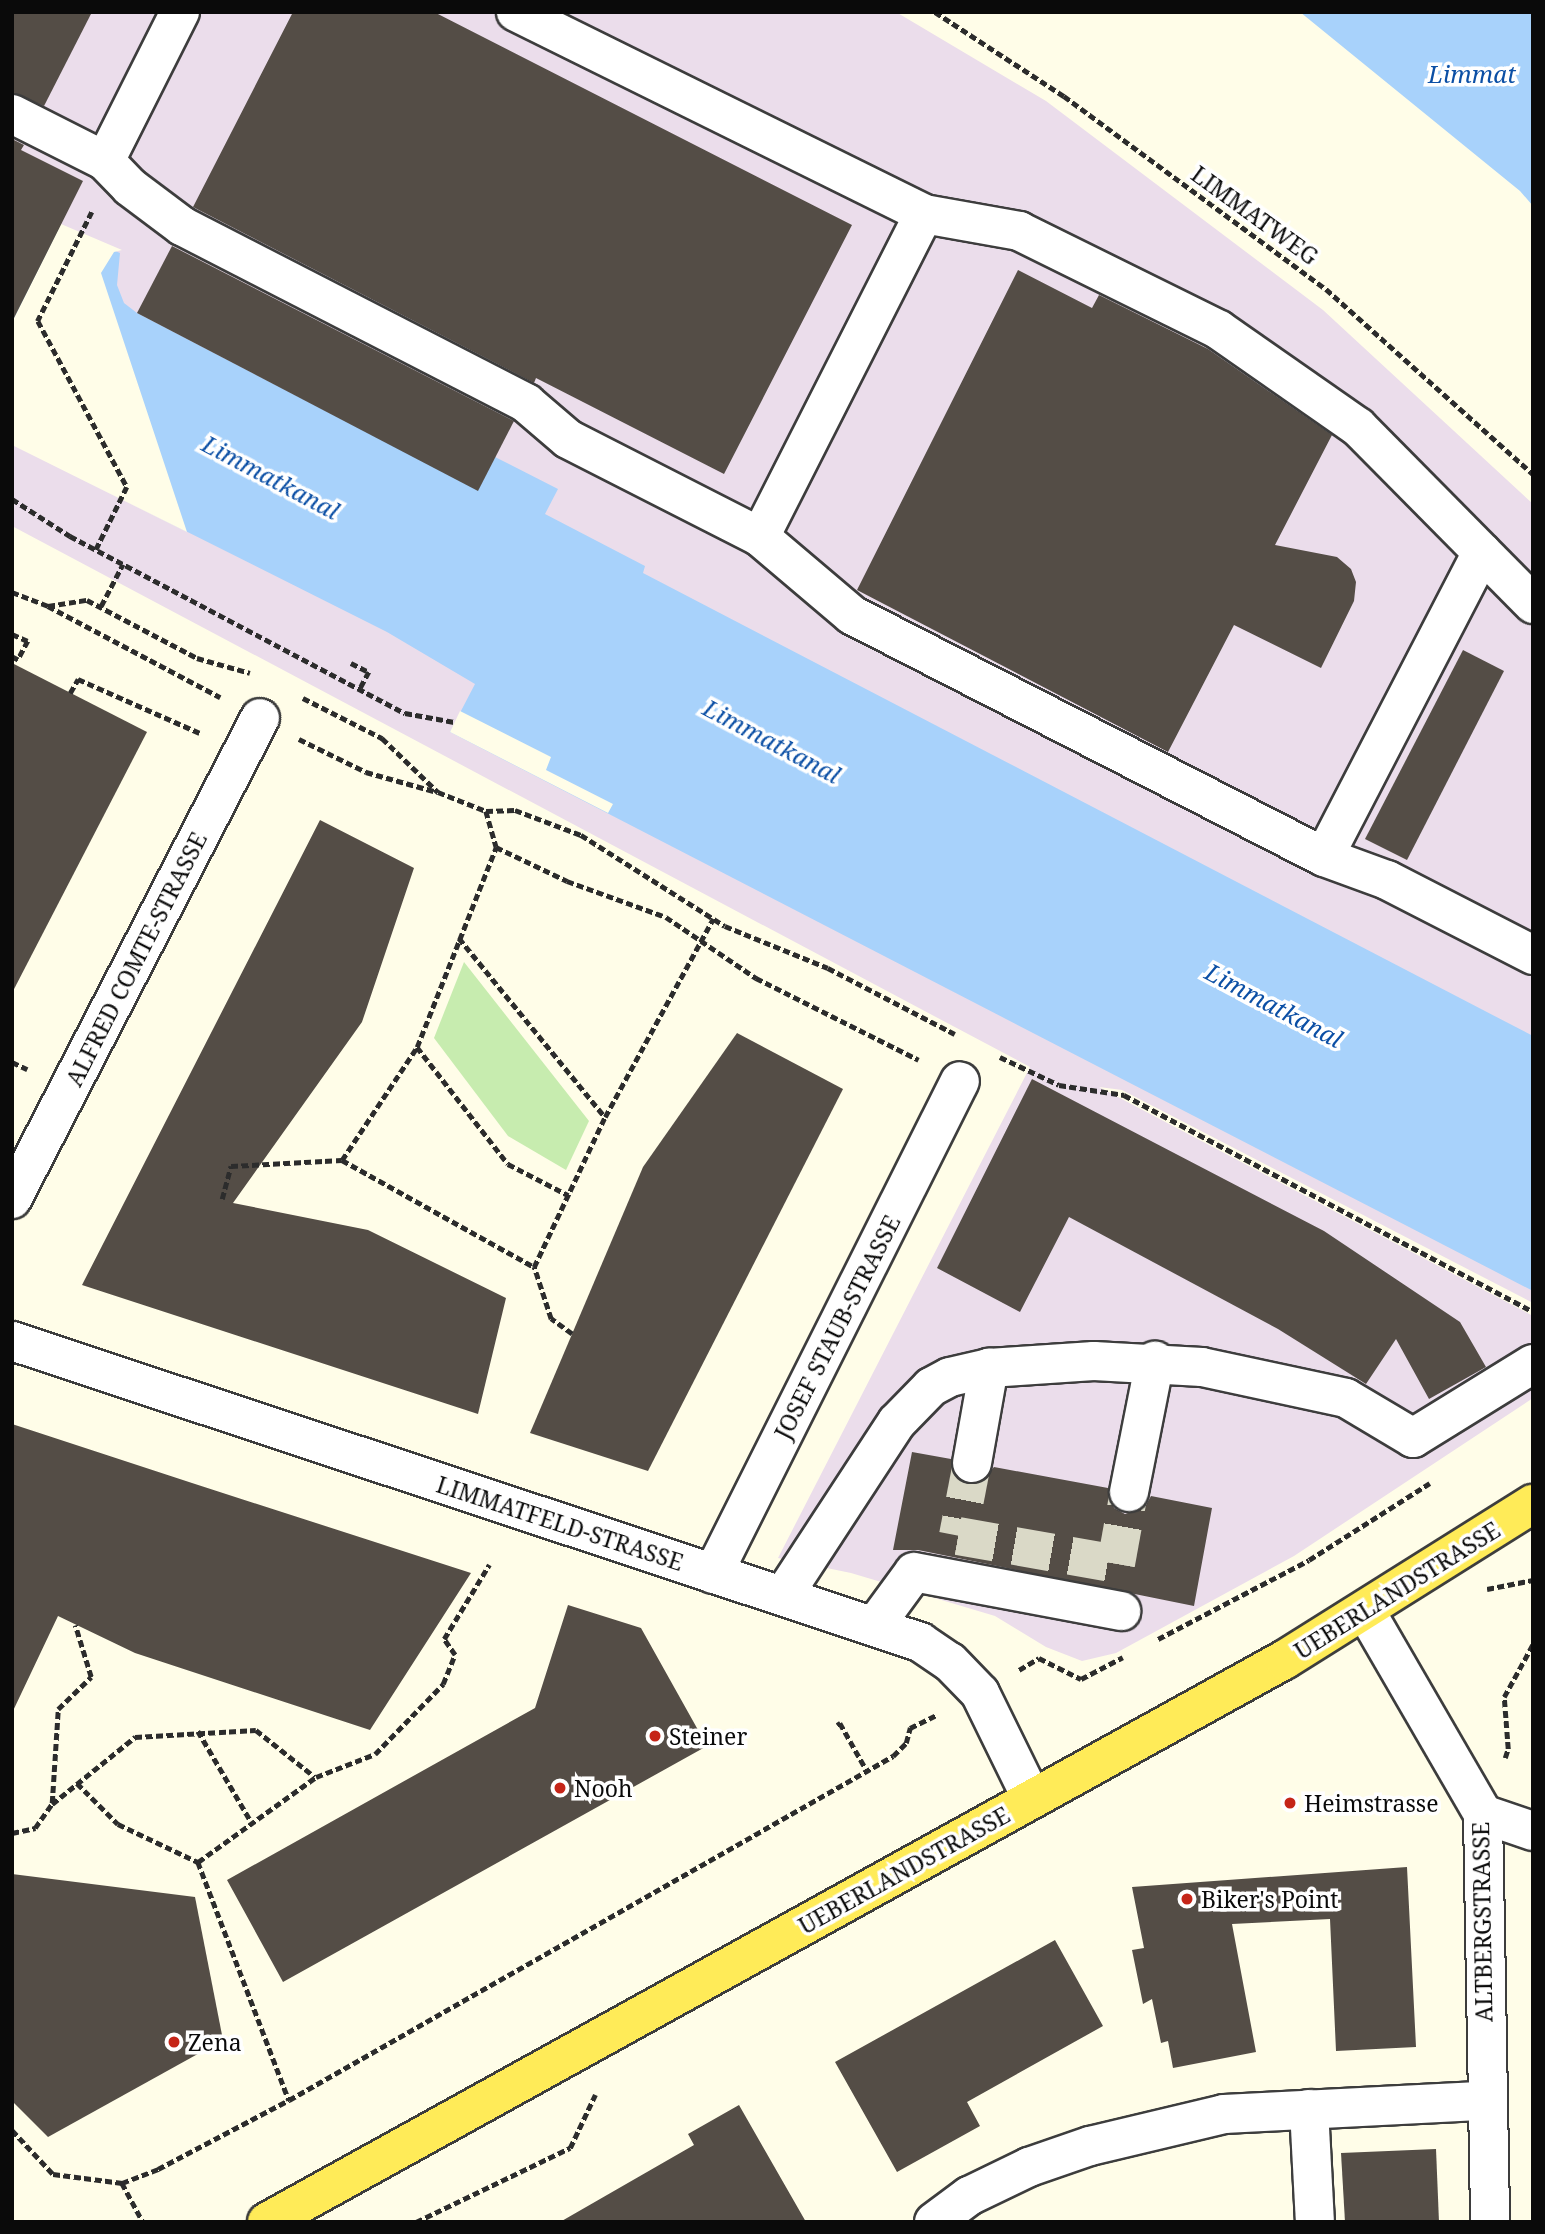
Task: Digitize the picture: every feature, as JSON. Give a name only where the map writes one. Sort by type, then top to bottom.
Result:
[{"type":"main road","name":"UEBERLANDSTRASSE","points":[[267,2222],[1366,1612],[1533,1504]]},
{"type":"street","points":[[109,165],[180,12]]},
{"type":"street","points":[[516,12],[924,214],[1019,230],[1219,330],[1345,416],[1533,604]]},
{"type":"street","points":[[12,114],[109,165],[182,226],[526,403],[568,439],[760,537],[852,615],[1324,857],[1387,880],[1533,954]]},
{"type":"street","points":[[760,537],[924,214]]},
{"type":"street","points":[[1324,857],[1482,552]]},
{"type":"street","name":"ALFRED COMTE-STRASSE","points":[[12,1199],[260,718]]},
{"type":"street","name":"JOSEF STAUB-STRASSE","points":[[713,1574],[960,1081]]},
{"type":"street","name":"LIMMATFELD-STRASSE","points":[[12,1341],[713,1574],[876,1624],[937,1653],[980,1693],[1032,1799]]},
{"type":"street","points":[[1129,1492],[1155,1361]]},
{"type":"street","points":[[783,1596],[914,1403],[950,1377],[989,1368],[1155,1361],[1251,1374],[1329,1392],[1361,1405],[1413,1438],[1533,1364]]},
{"type":"street","points":[[972,1463],[989,1368]]},
{"type":"street","points":[[876,1624],[914,1572],[1121,1611]]},
{"type":"street","name":"ALTBERGSTRASSE","points":[[1366,1612],[1483,1814],[1484,2101],[1490,2222]]},
{"type":"street","points":[[1483,1814],[1533,1831]]},
{"type":"street","points":[[934,2222],[969,2196],[1029,2167],[1090,2146],[1224,2114],[1484,2101]]},
{"type":"street","points":[[1309,2109],[1315,2222]]},
{"type":"path","name":"LIMMATWEG","points":[[935,12],[1064,96],[1326,289],[1533,474]]},
{"type":"path","points":[[96,550],[127,487],[38,321],[109,165]]},
{"type":"path","points":[[12,499],[96,550],[410,715],[454,722]]},
{"type":"path","points":[[101,606],[122,564]]},
{"type":"path","points":[[12,592],[48,606],[260,718]]},
{"type":"path","points":[[48,606],[79,598],[101,606],[197,658],[256,675]]},
{"type":"path","points":[[12,634],[27,641],[18,660],[12,657]]},
{"type":"path","points":[[351,663],[369,672],[360,689]]},
{"type":"path","points":[[70,692],[78,679],[200,733]]},
{"type":"path","points":[[291,692],[382,738],[438,792]]},
{"type":"path","points":[[339,759],[379,777],[438,792],[486,811],[509,809],[581,835],[713,919],[818,963],[957,1035]]},
{"type":"path","points":[[342,1160],[416,1047],[496,847],[486,811]]},
{"type":"path","points":[[496,847],[567,881],[666,917],[765,983],[960,1081]]},
{"type":"path","points":[[534,1267],[605,1118],[713,919]]},
{"type":"path","points":[[459,938],[605,1118]]},
{"type":"path","points":[[416,1047],[508,1164],[568,1195]]},
{"type":"path","points":[[992,1054],[1059,1085],[1124,1096],[1533,1312]]},
{"type":"path","points":[[12,1062],[28,1070]]},
{"type":"path","points":[[222,1199],[232,1166],[342,1160],[534,1267],[551,1319],[572,1334]]},
{"type":"path","points":[[1153,1642],[1309,1560],[1433,1481]]},
{"type":"path","points":[[198,1862],[316,1777],[375,1755],[443,1684],[455,1655],[444,1639],[489,1565]]},
{"type":"path","points":[[52,1804],[58,1709],[91,1677],[75,1625]]},
{"type":"path","points":[[1508,1749],[1504,1697],[1533,1644]]},
{"type":"path","points":[[12,2130],[53,2174],[122,2183],[158,2169],[289,2100],[867,1771],[900,1751],[910,1728],[980,1693],[1039,1658],[1081,1679],[1129,1654]]},
{"type":"path","points":[[837,1725],[867,1771]]},
{"type":"path","points":[[12,1833],[35,1828],[52,1804],[135,1737],[198,1731],[256,1730],[316,1777]]},
{"type":"path","points":[[198,1731],[252,1823]]},
{"type":"path","points":[[77,1783],[118,1824],[198,1862],[289,2100]]},
{"type":"path","points":[[416,2222],[570,2148]]},
{"type":"path","points":[[122,2183],[143,2222]]},
{"type":"shaded area","points":[[12,12],[896,12],[1046,101],[1323,310],[1533,504],[1533,1303],[1122,1090],[1099,1087],[1533,1316],[1533,1398],[1294,1556],[1116,1653],[1082,1661],[1046,1647],[995,1616],[851,1573],[778,1558],[1030,1067],[12,526]]},
{"type":"green space","points":[[464,962],[589,1121],[566,1170],[508,1136],[434,1038]]},
{"type":"water","name":"Limmat","points":[[1300,12],[1533,12],[1533,206],[1520,191]]},
{"type":"water","name":"Limmatkanal","points":[[12,208],[120,253],[117,285],[124,303],[137,313],[478,490],[495,457],[558,489],[545,514],[645,566],[643,573],[1533,1036],[1533,1291],[450,732],[475,684],[387,632],[12,444]]},
{"type":"pier","points":[[61,224],[122,250],[114,252],[101,273],[187,532],[12,445],[12,322]]},
{"type":"pier","points":[[460,711],[551,757],[546,770],[613,804],[608,813],[450,732]]},
{"type":"building","points":[[12,12],[92,12],[44,106],[12,92]]},
{"type":"building","points":[[293,12],[434,12],[852,225],[724,474],[536,378],[534,383],[193,207]]},
{"type":"building","points":[[12,139],[24,145],[21,150],[83,181],[12,322]]},
{"type":"building","points":[[172,246],[514,421],[478,491],[137,313]]},
{"type":"building","points":[[1018,270],[1092,308],[1099,295],[1208,349],[1332,435],[1275,545],[1337,557],[1351,569],[1356,582],[1354,601],[1321,668],[1234,625],[1168,752],[857,590]]},
{"type":"building","points":[[1463,650],[1504,671],[1407,860],[1365,839]]},
{"type":"building","points":[[12,663],[147,732],[12,993]]},
{"type":"building","points":[[320,820],[414,868],[362,1022],[233,1203],[368,1230],[506,1298],[478,1414],[82,1285]]},
{"type":"building","points":[[737,1033],[843,1089],[648,1471],[530,1433],[643,1167]]},
{"type":"building","points":[[1032,1079],[1324,1231],[1460,1322],[1486,1367],[1429,1399],[1396,1339],[1366,1384],[1278,1329],[1069,1217],[1020,1312],[937,1268]]},
{"type":"building","points":[[12,1424],[471,1573],[370,1730],[135,1653],[58,1616],[12,1713]]},
{"type":"building","points":[[912,1452],[951,1459],[952,1471],[967,1484],[980,1483],[994,1467],[1108,1488],[1114,1508],[1125,1514],[1145,1507],[1151,1496],[1212,1508],[1194,1606],[918,1550],[893,1550]]},
{"type":"building","points":[[568,1605],[641,1628],[707,1746],[283,1982],[227,1880],[535,1708]]},
{"type":"building","points":[[1407,1867],[1416,2047],[1336,2051],[1330,1919],[1232,1924],[1256,2052],[1173,2068],[1168,2041],[1161,2043],[1152,1999],[1143,2004],[1132,1950],[1144,1948],[1132,1887]]},
{"type":"building","points":[[12,1874],[195,1897],[223,2040],[48,2137],[12,2101]]},
{"type":"building","points":[[1055,1940],[1103,2026],[967,2102],[980,2126],[897,2172],[835,2062]]},
{"type":"building","points":[[739,2105],[806,2222],[560,2222],[694,2145],[688,2134]]},
{"type":"building","points":[[1436,2149],[1439,2222],[1345,2222],[1341,2153]]},
{"type":"tunnel","points":[[972,1463],[958,1536],[1116,1564],[1129,1492]]},
{"type":"place","name":"Steiner","points":[[655,1736]]},
{"type":"place","name":"Nooh","points":[[560,1788]]},
{"type":"place","name":"Heimstrasse","points":[[1290,1803]]},
{"type":"place","name":"Biker's Point","points":[[1187,1899]]},
{"type":"place","name":"Zena","points":[[174,2042]]}]
